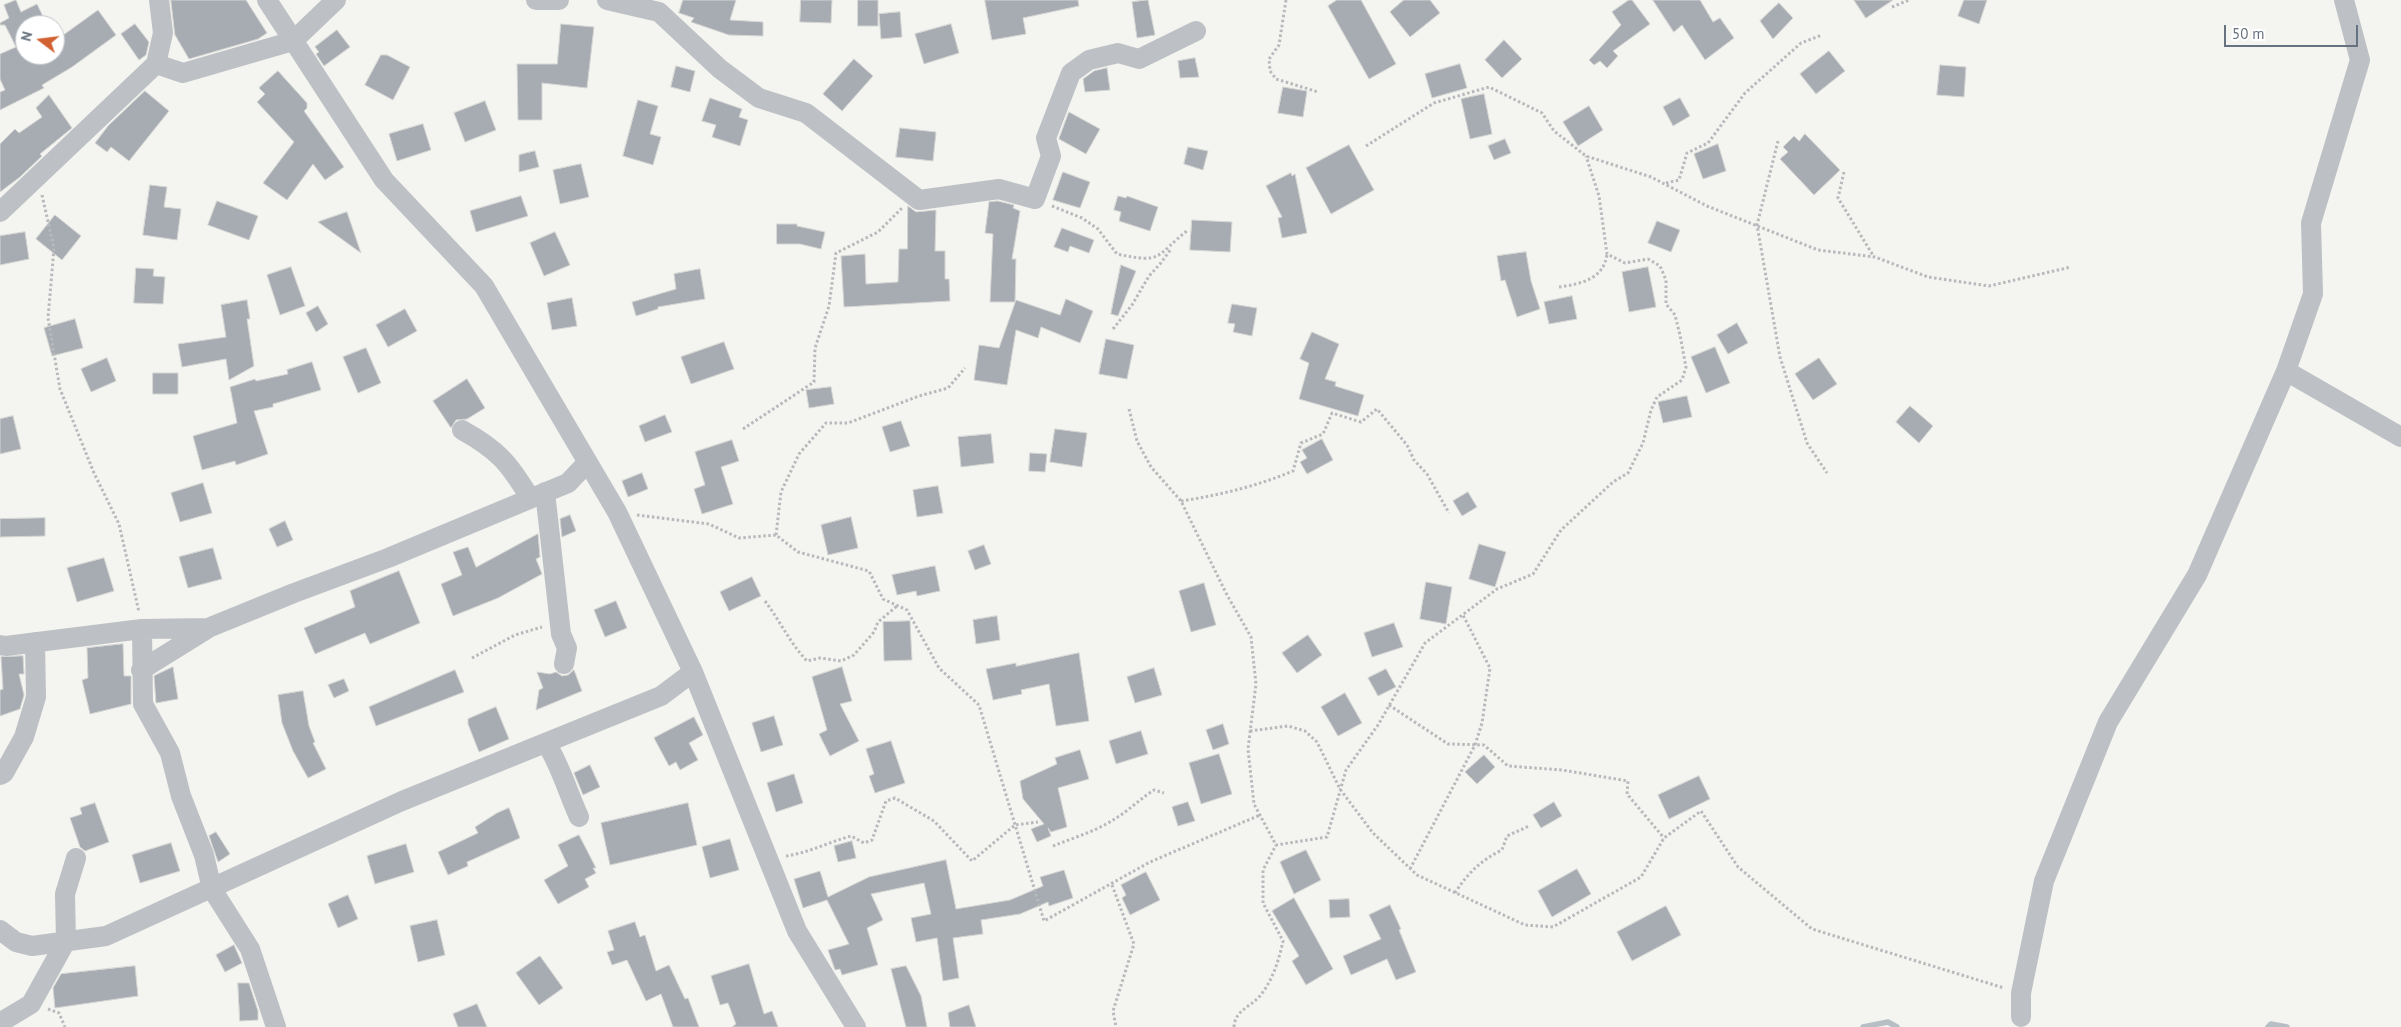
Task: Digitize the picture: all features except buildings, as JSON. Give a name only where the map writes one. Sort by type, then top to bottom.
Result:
[{"type":"street","points":[[0,212],[156,64],[163,33],[159,0]]},
{"type":"street","points":[[267,0],[384,180],[484,286],[617,512],[692,672],[797,931],[856,1027]]},
{"type":"street","points":[[156,64],[183,73],[293,41],[336,0]]},
{"type":"street","points":[[536,0],[559,0]]},
{"type":"street","points":[[607,0],[659,12],[720,69],[736,81],[760,98],[806,113],[919,200],[999,189],[1035,199],[1051,156],[1046,138],[1071,73],[1089,60],[1118,52],[1139,59],[1196,31]]},
{"type":"street","points":[[2021,1017],[2021,993],[2044,881],[2108,722],[2197,575],[2286,371],[2313,294],[2311,223],[2360,60],[2344,0]]},
{"type":"street","points":[[2286,371],[2401,437]]},
{"type":"street","points":[[462,430],[487,444],[537,495],[560,626],[567,648],[564,664]]},
{"type":"street","points":[[141,670],[208,628],[388,558],[568,483],[587,463]]},
{"type":"street","points":[[0,645],[142,629],[208,628]]},
{"type":"street","points":[[142,629],[142,704],[170,753],[181,796],[204,855],[212,889],[250,949],[276,1027]]},
{"type":"street","points":[[0,774],[4,773],[24,737],[36,697],[35,642]]},
{"type":"street","points":[[0,930],[16,942],[32,946],[106,936],[402,801],[661,696],[692,672]]},
{"type":"street","points":[[546,743],[555,756],[564,784],[579,817]]},
{"type":"street","points":[[6,1019],[31,1004],[66,941],[66,894],[76,858]]},
{"type":"path","points":[[1286,0],[1279,45],[1269,59],[1270,71],[1276,79],[1318,92]]},
{"type":"path","points":[[1892,7],[1909,0]]},
{"type":"path","points":[[1666,183],[1680,180],[1687,153],[1708,143],[1745,93],[1801,43],[1822,34]]},
{"type":"path","points":[[1366,146],[1434,103],[1489,87],[1542,113],[1554,131],[1586,156],[1666,183],[1707,206],[1818,250],[1875,257],[1928,277],[1989,286],[2071,267]]},
{"type":"path","points":[[1778,141],[1756,225],[1780,357],[1807,442],[1826,473]]},
{"type":"path","points":[[1559,287],[1594,278],[1604,268],[1607,254],[1599,196],[1586,156]]},
{"type":"path","points":[[1844,172],[1838,198],[1875,257]]},
{"type":"path","points":[[38,178],[54,248],[48,318],[60,388],[94,473],[119,524],[142,629]]},
{"type":"path","points":[[1035,199],[1098,228],[1117,254],[1144,260],[1160,256],[1188,230]]},
{"type":"path","points":[[743,429],[814,382],[815,348],[829,306],[836,253],[878,232],[904,206],[919,200]]},
{"type":"path","points":[[1113,329],[1132,306],[1149,276],[1173,245]]},
{"type":"path","points":[[1276,845],[1327,836],[1346,770],[1378,725],[1425,643],[1497,589],[1533,574],[1561,530],[1614,482],[1628,473],[1643,443],[1651,410],[1657,397],[1682,380],[1686,367],[1680,335],[1675,315],[1666,304],[1666,280],[1660,266],[1648,259],[1625,263],[1607,254]]},
{"type":"path","points":[[776,535],[781,492],[799,454],[826,423],[848,423],[919,396],[948,388],[965,368]]},
{"type":"path","points":[[1129,409],[1137,441],[1151,467],[1182,501],[1227,595],[1251,637],[1256,684],[1248,749],[1254,804],[1276,845]]},
{"type":"path","points":[[1182,501],[1230,492],[1266,482],[1293,471],[1301,443],[1323,434],[1332,413],[1361,422],[1377,409],[1407,445],[1414,460],[1427,474],[1450,512]]},
{"type":"path","points":[[617,512],[709,524],[738,538],[776,535],[798,552],[869,571],[883,599],[907,610],[939,668],[979,706],[1044,921],[1150,862],[1260,815]]},
{"type":"path","points":[[765,601],[784,628],[787,637],[807,661],[820,658],[841,661],[854,655],[874,632],[878,622],[897,606]]},
{"type":"path","points":[[1410,869],[1475,745],[1490,684],[1490,668],[1463,615]]},
{"type":"path","points":[[472,658],[483,650],[530,629],[560,626]]},
{"type":"path","points":[[1389,705],[1448,744],[1484,745],[1508,766],[1562,770],[1628,781],[1627,794],[1664,838]]},
{"type":"path","points":[[1250,732],[1288,726],[1305,731],[1318,742],[1340,789],[1373,833],[1410,869],[1417,875],[1526,925],[1553,927],[1641,877],[1664,838],[1701,811],[1738,867],[1812,930],[2021,993]]},
{"type":"path","points":[[1053,846],[1079,834],[1094,831],[1115,820],[1154,790],[1164,793]]},
{"type":"path","points":[[768,860],[799,854],[827,842],[851,836],[864,842],[872,840],[886,801],[895,798],[934,821],[972,861],[1015,826],[1038,822]]},
{"type":"path","points":[[1455,893],[1464,879],[1480,863],[1487,857],[1502,850],[1507,836],[1529,826]]},
{"type":"path","points":[[1234,1027],[1234,1020],[1244,1008],[1258,998],[1271,977],[1284,941],[1263,903],[1263,870],[1276,845]]},
{"type":"path","points":[[1112,884],[1134,944],[1113,1011],[1116,1027]]},
{"type":"path","points":[[31,1004],[59,1013],[65,1027]]},
{"type":"waterway","points":[[1863,1027],[1888,1022],[1897,1027]]},
{"type":"waterway","points":[[2268,1027],[2271,1024],[2287,1027]]}]
